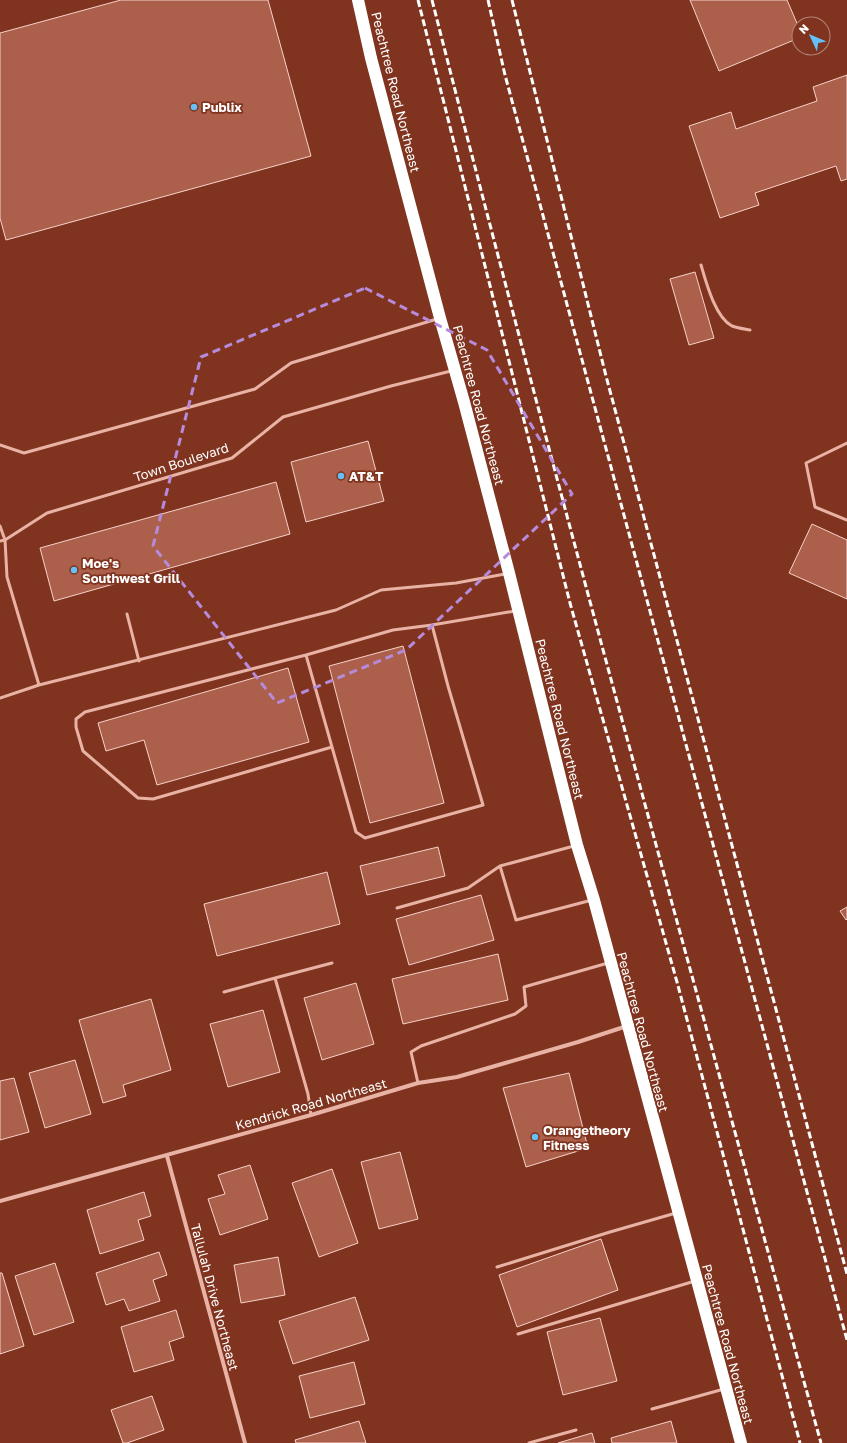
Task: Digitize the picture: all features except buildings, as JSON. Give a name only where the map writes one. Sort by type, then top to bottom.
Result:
[{"type":"highway","name":"Peachtree Road Northeast","points":[[358,0],[371,58],[440,318],[456,369],[509,573],[577,845],[594,900],[740,1443]]},
{"type":"street","name":"Kendrick Road Northeast","points":[[0,1201],[167,1156],[418,1083],[457,1077],[578,1042],[627,1026]]},
{"type":"street","name":"Tallulah Drive Northeast","points":[[167,1156],[244,1443]]},
{"type":"lane","points":[[701,265],[718,311],[732,326],[750,330]]},
{"type":"lane","points":[[0,444],[24,453],[255,389],[291,363],[440,318]]},
{"type":"lane","name":"Town Boulevard","points":[[0,541],[5,540],[47,513],[232,458],[283,417],[456,369]]},
{"type":"lane","points":[[847,443],[806,463],[815,507],[847,520]]},
{"type":"lane","points":[[0,526],[5,540],[7,577],[39,685]]},
{"type":"lane","points":[[0,698],[39,685],[139,661],[336,610],[381,590],[456,583],[509,573]]},
{"type":"lane","points":[[332,747],[153,799],[138,798],[83,751],[76,727],[76,719],[84,712],[306,655],[393,630],[432,625],[518,610]]},
{"type":"lane","points":[[127,614],[139,661]]},
{"type":"lane","points":[[306,655],[356,832],[364,838],[483,805],[448,686],[432,625]]},
{"type":"lane","points":[[397,908],[468,888],[500,866],[577,845]]},
{"type":"lane","points":[[500,866],[516,920],[594,900]]},
{"type":"lane","points":[[224,992],[332,963]]},
{"type":"lane","points":[[418,1083],[411,1052],[422,1046],[515,1014],[526,1006],[524,987],[610,963]]},
{"type":"lane","points":[[274,978],[308,1094],[311,1115]]},
{"type":"lane","points":[[497,1267],[677,1213]]},
{"type":"lane","points":[[518,1334],[696,1280]]},
{"type":"lane","points":[[652,1409],[726,1388]]},
{"type":"lane","points":[[529,1443],[576,1430]]},
{"type":"highlighted area","points":[[365,288],[487,350],[572,494],[406,650],[277,703],[153,546],[201,357]]},
{"type":"railway","points":[[418,0],[570,603],[677,982],[800,1443]]},
{"type":"railway","points":[[432,0],[574,542],[821,1443]]},
{"type":"railway","points":[[488,0],[505,75],[847,1340]]},
{"type":"railway","points":[[512,0],[606,376],[847,1274]]},
{"type":"place","name":"Publix","points":[[194,107]]},
{"type":"place","name":"AT&T","points":[[341,476]]},
{"type":"place","name":"Moe's Southwest Grill","points":[[74,570]]},
{"type":"place","name":"Orangetheory Fitness","points":[[535,1137]]}]
